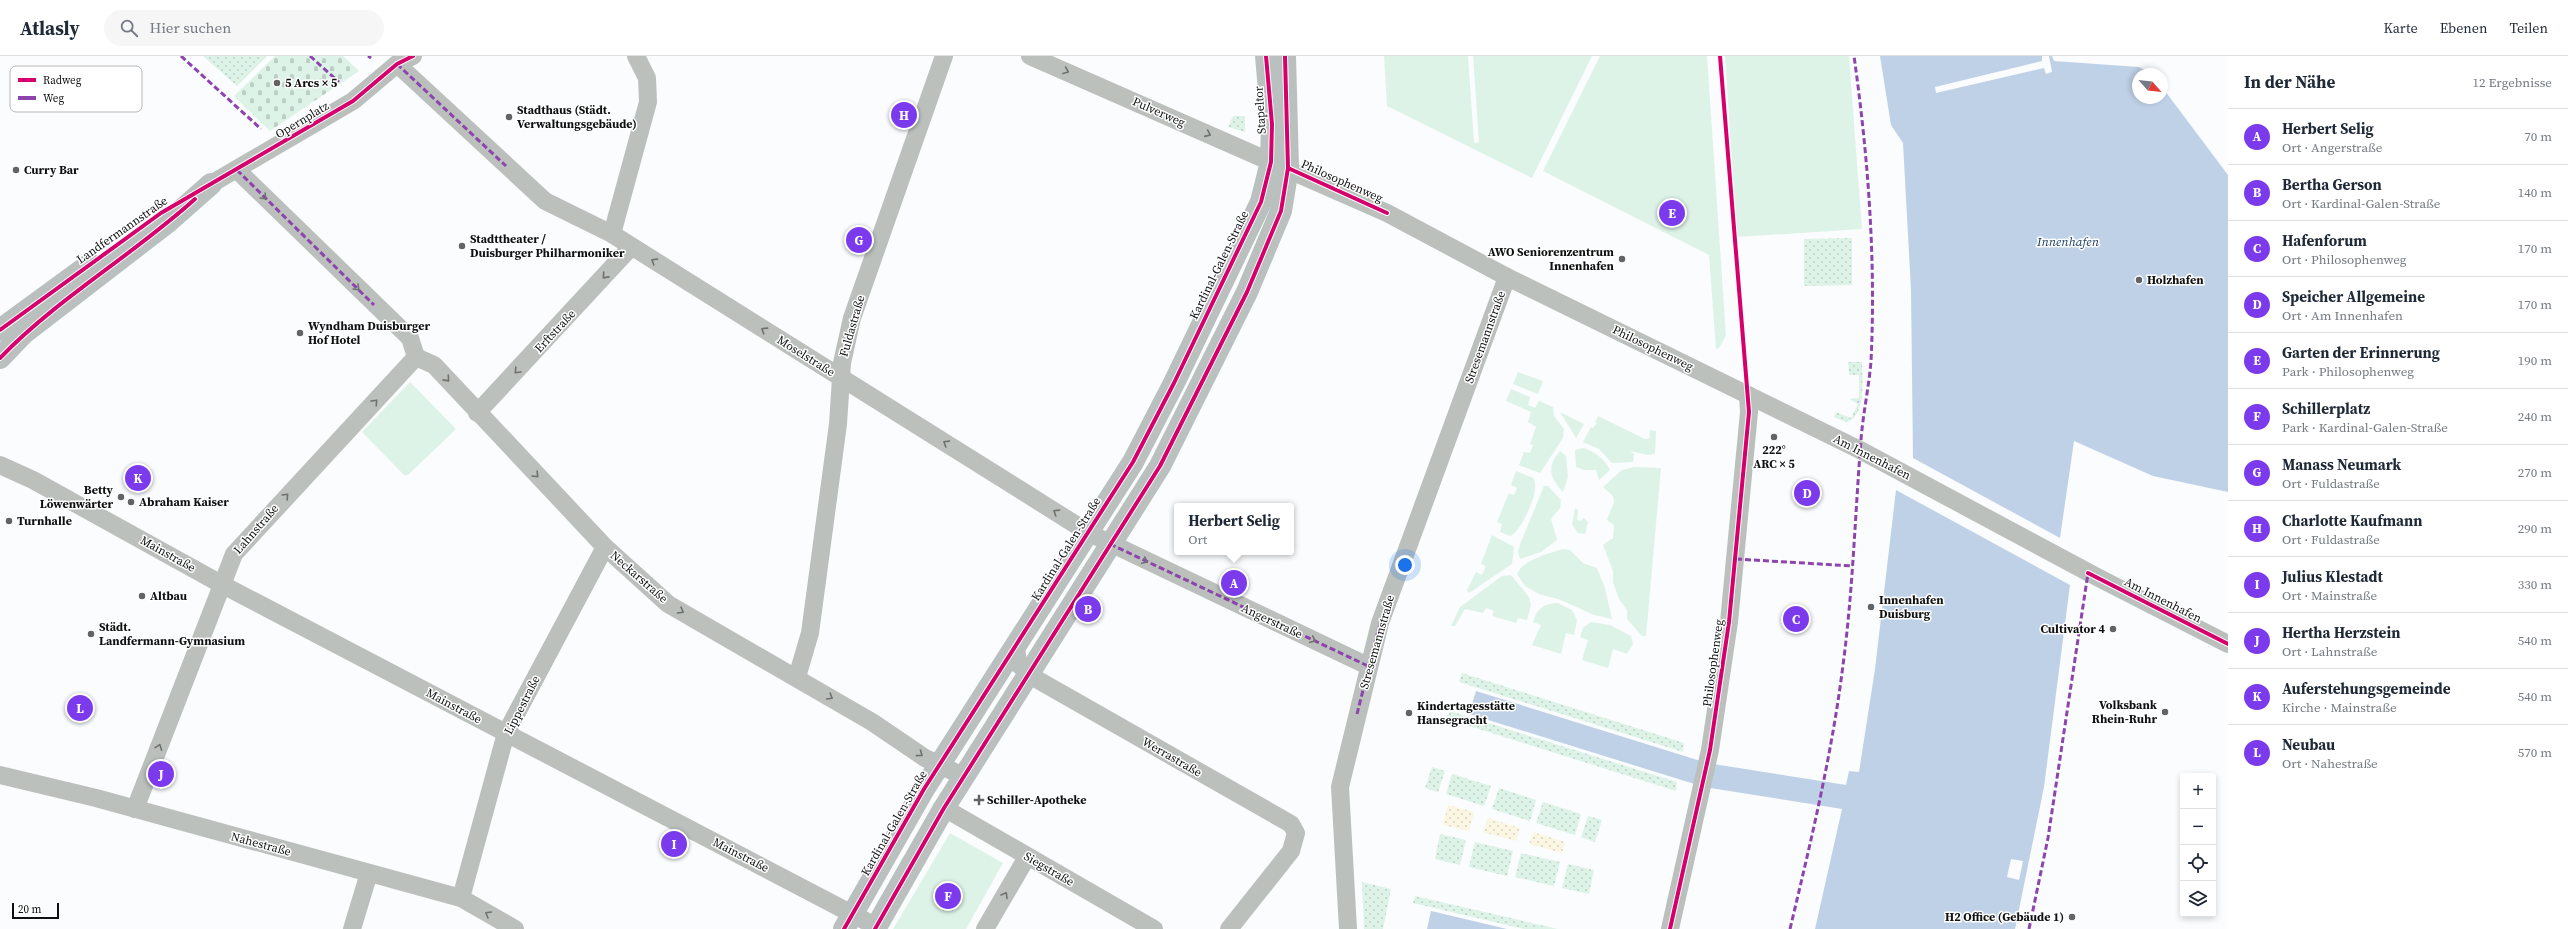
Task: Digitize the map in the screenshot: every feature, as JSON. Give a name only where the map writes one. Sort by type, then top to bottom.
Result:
[{"type":"main road","name":"Stapeltor","points":[[1266,56],[1272,124],[1280,165]]},
{"type":"main road","points":[[876,928],[944,808],[1160,466],[1247,292],[1281,211],[1280,165],[1285,56]]},
{"type":"main road","name":"Kardinal-Galen-Straße","points":[[848,921],[939,766],[1133,462],[1174,382],[1280,165]]},
{"type":"main road","name":"Landfermannstraße","points":[[0,330],[161,213],[210,184]]},
{"type":"main road","name":"Landfermannstraße","points":[[0,358],[24,333],[168,222],[210,184]]},
{"type":"street","name":"Opernplatz","points":[[210,184],[237,170],[353,101],[399,60],[413,56]]},
{"type":"street","points":[[612,234],[648,102],[647,78],[636,56]]},
{"type":"street","name":"Fuldastraße","points":[[796,677],[810,633],[838,424],[840,378],[852,318],[944,56]]},
{"type":"street","name":"Pulverweg","points":[[1030,56],[1280,165]]},
{"type":"street","name":"Moselstraße","points":[[399,60],[506,166],[545,201],[612,234],[840,378],[1089,533],[1110,544]]},
{"type":"street","name":"Philosophenweg","points":[[1280,165],[1387,213],[1507,277],[1748,395],[1749,420],[1730,614],[1708,760],[1670,929]]},
{"type":"street","points":[[237,170],[374,305],[410,338],[416,357]]},
{"type":"street","name":"Erftstraße","points":[[477,413],[631,247]]},
{"type":"street","name":"Stresemannstraße","points":[[1348,929],[1340,787],[1368,666],[1380,622],[1507,277]]},
{"type":"street","name":"Neckarstraße","points":[[416,357],[434,364],[477,413],[605,547],[668,604],[796,677],[939,766],[964,777]]},
{"type":"street","name":"Lahnstraße","points":[[135,809],[221,584],[239,548],[416,357]]},
{"type":"street","name":"Am Innenhafen","points":[[1748,395],[1868,454],[2088,573],[2228,644]]},
{"type":"street","name":"Mainstraße","points":[[0,454],[33,480]]},
{"type":"street","name":"Mainstraße","points":[[0,466],[33,480],[221,584],[506,733],[848,921],[876,928]]},
{"type":"street","name":"Angerstraße","points":[[1110,544],[1368,666]]},
{"type":"street","name":"Lippestraße","points":[[461,898],[506,733],[605,547]]},
{"type":"street","points":[[1016,646],[1018,664],[1029,674]]},
{"type":"street","name":"Werrastraße","points":[[1029,674],[1291,824],[1296,834],[1291,851],[1229,929]]},
{"type":"street","name":"Nahestraße","points":[[0,775],[135,809],[461,898],[515,929]]},
{"type":"street","name":"Siegstraße","points":[[944,808],[1154,929]]},
{"type":"street","points":[[985,929],[1027,857]]},
{"type":"street","points":[[352,929],[369,874]]},
{"type":"green space","points":[[203,56],[267,56],[237,86]]},
{"type":"green space","points":[[275,56],[343,56],[359,71],[270,131],[234,96]]},
{"type":"green space","points":[[1384,56],[1468,56],[1474,143],[1479,142],[1473,56],[1592,56],[1532,178],[1387,106]]},
{"type":"green space","points":[[1600,56],[1707,56],[1726,336],[1719,348],[1716,349],[1709,255],[1543,171]]},
{"type":"green space","points":[[1725,56],[1849,56],[1862,229],[1737,237]]},
{"type":"green space","points":[[1233,116],[1245,116],[1245,132],[1228,127]]},
{"type":"green space","points":[[1852,238],[1852,285],[1804,286],[1804,239]]},
{"type":"green space","points":[[1848,362],[1862,362],[1862,396],[1857,413],[1853,419],[1846,422],[1834,417],[1836,412],[1851,418],[1858,404],[1849,399],[1859,398],[1859,375],[1849,375]]},
{"type":"green space","points":[[1518,372],[1543,381],[1538,394],[1513,384]]},
{"type":"green space","points":[[410,382],[456,429],[408,475],[404,475],[362,432]]},
{"type":"green space","points":[[1511,389],[1530,397],[1528,405],[1535,408],[1539,401],[1553,407],[1554,416],[1564,429],[1563,438],[1540,473],[1519,465],[1524,452],[1530,453],[1533,445],[1530,444],[1536,427],[1528,422],[1531,412],[1506,401]]},
{"type":"green space","points":[[1560,412],[1584,424],[1576,438]]},
{"type":"green space","points":[[1598,416],[1645,439],[1649,439],[1650,430],[1656,431],[1655,454],[1648,455],[1630,451],[1634,454],[1633,462],[1612,463],[1599,449],[1583,442],[1591,427],[1593,428],[1597,423],[1595,422]]},
{"type":"green space","points":[[1584,448],[1599,456],[1610,470],[1599,480],[1596,470],[1584,470],[1576,467],[1575,450]]},
{"type":"green space","points":[[1560,451],[1566,456],[1568,477],[1563,492],[1555,482],[1551,472],[1553,462]]},
{"type":"green space","points":[[1634,467],[1661,468],[1646,636],[1642,636],[1627,619],[1627,610],[1619,599],[1613,582],[1613,571],[1603,545],[1613,538],[1614,525],[1607,520],[1614,502],[1613,496],[1603,487],[1622,470]]},
{"type":"green space","points":[[1516,471],[1533,478],[1535,483],[1535,491],[1533,500],[1520,527],[1510,536],[1500,532],[1502,524],[1497,522],[1509,493],[1514,495],[1517,488],[1511,485]]},
{"type":"green space","points":[[1544,486],[1548,486],[1561,500],[1560,508],[1551,519],[1557,540],[1541,552],[1520,559],[1518,552],[1521,542]]},
{"type":"green space","points":[[1575,508],[1578,510],[1577,520],[1580,521],[1584,518],[1588,522],[1585,534],[1578,533],[1572,524]]},
{"type":"green space","points":[[1492,535],[1514,547],[1512,564],[1469,593],[1467,590],[1476,572],[1482,575],[1486,566],[1481,564]]},
{"type":"green space","points":[[1563,549],[1570,550],[1583,563],[1597,568],[1605,588],[1612,619],[1594,615],[1561,600],[1539,594],[1525,586],[1517,574],[1524,565],[1530,561]]},
{"type":"green space","points":[[1511,575],[1529,597],[1531,605],[1527,620],[1518,618],[1516,623],[1492,616],[1494,611],[1486,608],[1483,613],[1465,609],[1455,626],[1451,626],[1460,607],[1502,576]]},
{"type":"green space","points":[[1558,603],[1572,610],[1577,620],[1574,635],[1566,633],[1561,654],[1532,645],[1541,625],[1533,622],[1536,614],[1541,608],[1548,604]]},
{"type":"green space","points":[[1591,622],[1610,625],[1631,636],[1633,644],[1627,654],[1613,649],[1608,668],[1582,660],[1588,640],[1580,637],[1583,628]]},
{"type":"green space","points":[[1462,673],[1684,743],[1683,752],[1459,682]]},
{"type":"green space","points":[[1450,711],[1677,782],[1676,791],[1447,719]]},
{"type":"green space","points":[[1432,767],[1445,771],[1438,792],[1425,788]]},
{"type":"green space","points":[[1452,774],[1491,786],[1484,806],[1446,794]]},
{"type":"green space","points":[[1499,788],[1536,800],[1530,821],[1492,809]]},
{"type":"green space","points":[[1543,802],[1581,814],[1575,835],[1536,823]]},
{"type":"green space","points":[[1588,816],[1602,820],[1595,842],[1581,837]]},
{"type":"green space","points":[[950,833],[1003,863],[966,929],[893,929]]},
{"type":"green space","points":[[1440,834],[1466,840],[1460,865],[1435,859]]},
{"type":"green space","points":[[1475,842],[1513,851],[1507,876],[1469,867]]},
{"type":"green space","points":[[1521,853],[1560,862],[1554,886],[1515,877]]},
{"type":"green space","points":[[1568,864],[1594,870],[1589,894],[1562,888]]},
{"type":"green space","points":[[1362,882],[1391,889],[1383,929],[1364,929]]},
{"type":"green space","points":[[1415,896],[1558,929],[1524,929],[1413,903]]},
{"type":"sand","points":[[1448,805],[1474,812],[1469,831],[1443,825]]},
{"type":"sand","points":[[1488,818],[1520,828],[1516,841],[1483,832]]},
{"type":"sand","points":[[1533,832],[1565,842],[1562,853],[1529,844]]},
{"type":"water","name":"Innenhafen","points":[[1880,56],[2052,56],[2054,61],[2139,67],[2141,68],[2132,68],[2132,104],[2168,104],[2168,95],[2228,175],[2228,492],[2153,476],[2074,441],[2060,538],[1913,458],[1911,290],[1903,143],[1891,125]]},
{"type":"water","points":[[1896,490],[2070,585],[2044,787],[2015,929],[1815,929],[1842,809],[1704,787],[1469,714],[1476,691],[1707,763],[1846,785],[1849,771],[1859,772],[1875,669]]},
{"type":"water","points":[[1431,911],[1507,929],[1427,929]]},
{"type":"pier","points":[[2042,56],[2049,56],[2052,72],[2046,74],[2044,68],[1936,93],[1935,87],[2042,61]]},
{"type":"pier","points":[[2011,859],[2023,861],[2019,880],[2007,877]]},
{"type":"marked path","points":[[181,56],[261,129]]},
{"type":"marked path","points":[[310,56],[339,82]]},
{"type":"marked path","points":[[1790,929],[1820,797],[1838,698],[1852,581],[1862,430],[1871,361],[1872,246],[1870,208],[1854,56]]},
{"type":"marked path","points":[[397,64],[506,166]]},
{"type":"marked path","points":[[237,170],[374,305]]},
{"type":"marked path","points":[[1110,544],[1368,666]]},
{"type":"marked path","points":[[1736,559],[1853,566]]},
{"type":"marked path","points":[[2029,929],[2048,838],[2088,573]]},
{"type":"marked path","points":[[1357,714],[1380,623]]},
{"type":"cycle path","points":[[0,330],[161,213],[353,101],[397,64],[413,56]]},
{"type":"cycle path","points":[[844,929],[924,789],[1133,462],[1174,383],[1261,202],[1271,162],[1272,124],[1266,56]]},
{"type":"cycle path","points":[[875,929],[944,808],[1160,466],[1247,292],[1281,211],[1288,168],[1285,56]]},
{"type":"cycle path","points":[[1670,929],[1710,750],[1729,622],[1749,412],[1720,56]]},
{"type":"cycle path","points":[[1288,168],[1387,213]]},
{"type":"cycle path","points":[[0,358],[22,336],[46,316],[147,239],[195,199]]},
{"type":"cycle path","points":[[2088,573],[2228,644]]},
{"type":"place","name":"5 Arcs × 5","points":[[277,83]]},
{"type":"place","name":"Charlotte Kaufmann","points":[[904,115]]},
{"type":"place","name":"Stadthaus (Städt. Verwaltungsgebäude)","points":[[509,117]]},
{"type":"place","name":"Curry Bar","points":[[16,170]]},
{"type":"place","name":"Garten der Erinnerung","points":[[1672,213]]},
{"type":"place","name":"Manass Neumark","points":[[859,240]]},
{"type":"place","name":"Stadttheater / Duisburger Philharmoniker","points":[[462,246]]},
{"type":"place","name":"AWO Seniorenzentrum Innenhafen","points":[[1622,259]]},
{"type":"place","name":"Holzhafen","points":[[2139,280]]},
{"type":"place","name":"Wyndham Duisburger Hof Hotel","points":[[300,333]]},
{"type":"place","name":"222° ARC × 5","points":[[1774,437]]},
{"type":"place","name":"Auferstehungsgemeinde","points":[[138,478]]},
{"type":"place","name":"Speicher Allgemeine","points":[[1807,493]]},
{"type":"place","name":"Betty Löwenwärter","points":[[121,497]]},
{"type":"place","name":"Abraham Kaiser","points":[[131,502]]},
{"type":"place","name":"Turnhalle","points":[[9,521]]},
{"type":"place","name":"Herbert Selig","points":[[1234,583]]},
{"type":"place","name":"Altbau","points":[[142,596]]},
{"type":"place","name":"Innenhafen Duisburg","points":[[1871,607]]},
{"type":"place","name":"Bertha Gerson","points":[[1088,609]]},
{"type":"place","name":"Hafenforum","points":[[1796,619]]},
{"type":"place","name":"Cultivator 4","points":[[2113,629]]},
{"type":"place","name":"Städt. Landfermann-Gymnasium","points":[[91,634]]},
{"type":"place","name":"Neubau","points":[[80,708]]},
{"type":"place","name":"Volksbank Rhein-Ruhr","points":[[2165,712]]},
{"type":"place","name":"Kindertagesstätte Hansegracht","points":[[1409,713]]},
{"type":"place","name":"Hertha Herzstein","points":[[161,774]]},
{"type":"place","name":"Schiller-Apotheke","points":[[979,800]]},
{"type":"place","name":"Julius Klestadt","points":[[674,844]]},
{"type":"place","name":"Schillerplatz","points":[[948,896]]},
{"type":"place","name":"H2 Office (Gebäude 1)","points":[[2072,917]]}]
